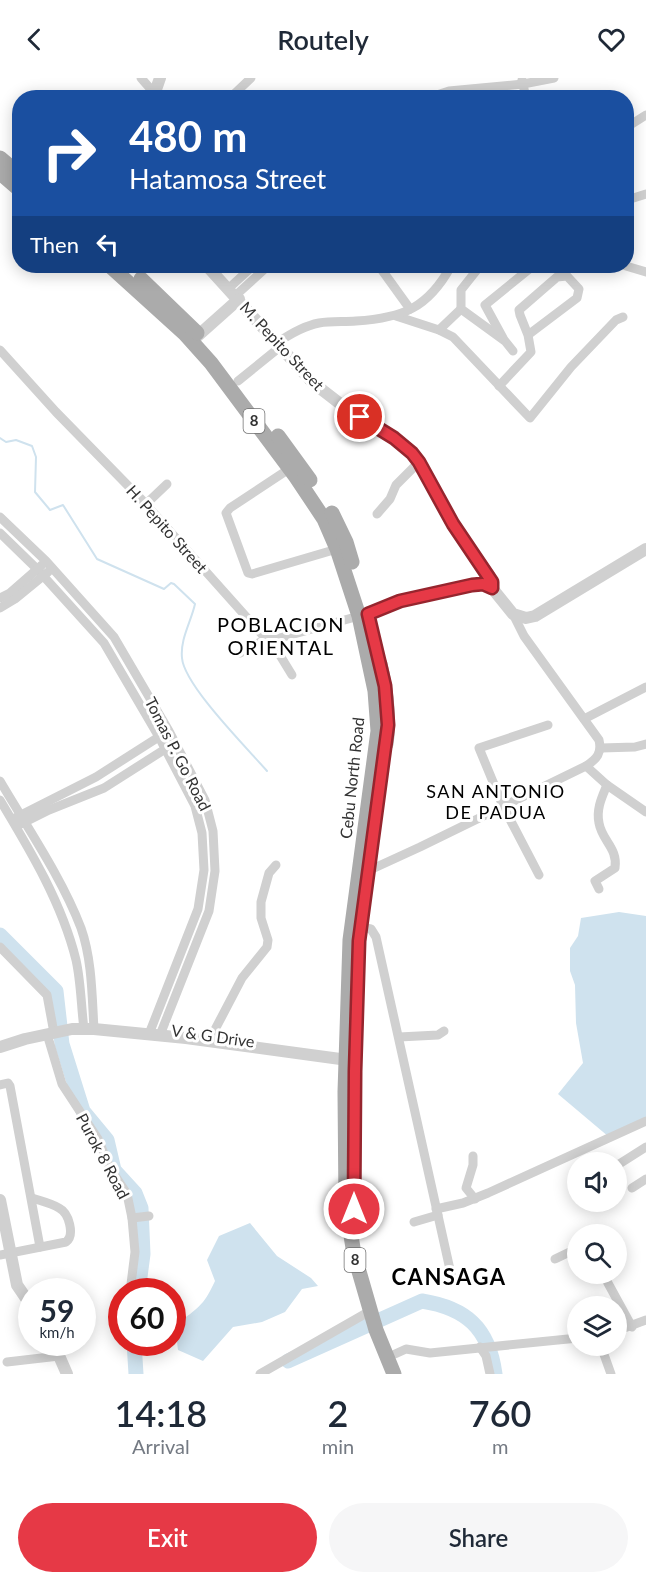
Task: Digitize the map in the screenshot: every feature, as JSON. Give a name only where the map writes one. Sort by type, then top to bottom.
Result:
[{"type":"main road","points":[[0,158],[11,180]]},
{"type":"main road","name":"Cebu North Road","points":[[118,273],[195,338],[238,381],[324,519],[364,615]]},
{"type":"main road","name":"Cebu North Road","points":[[133,273],[162,297],[195,338],[296,472],[333,514],[346,542],[364,615],[375,691],[378,731],[363,873],[350,1058]]},
{"type":"main road","name":"Cebu North Road","points":[[363,873],[350,940],[346,1205],[354,1254],[373,1312],[404,1374]]},
{"type":"main road","name":"Cebu North Road","points":[[381,1328],[394,1374]]},
{"type":"street","points":[[238,90],[251,78]]},
{"type":"street","points":[[456,90],[554,78]]},
{"type":"street","name":"M. Pepito Street","points":[[214,273],[312,382],[343,406],[394,438],[412,453],[453,524],[489,575],[492,588],[513,614],[524,636],[599,740],[601,748]]},
{"type":"street","points":[[195,338],[234,294],[248,273]]},
{"type":"street","points":[[234,294],[260,273]]},
{"type":"street","points":[[384,273],[410,309]]},
{"type":"street","points":[[238,381],[296,331],[318,323],[396,316],[425,300],[447,273]]},
{"type":"street","points":[[439,330],[461,309],[460,290],[474,273]]},
{"type":"street","points":[[513,351],[485,305],[525,273]]},
{"type":"street","points":[[499,386],[531,352],[519,310],[557,277],[567,276],[579,290],[577,298],[528,335]]},
{"type":"street","points":[[461,309],[505,341]]},
{"type":"street","points":[[396,316],[453,337],[530,418],[571,367],[616,320],[622,317]]},
{"type":"street","name":"H. Pepito Street","points":[[0,350],[56,412],[146,504],[268,639],[292,675]]},
{"type":"street","points":[[377,514],[390,499],[396,485],[419,462]]},
{"type":"street","points":[[296,472],[230,508],[226,513],[248,573],[252,574],[338,549]]},
{"type":"street","points":[[146,504],[167,484]]},
{"type":"street","name":"Tomas P. Go Road","points":[[0,517],[49,565],[114,637],[176,743],[205,800],[213,831],[215,870],[209,911],[156,1032]]},
{"type":"street","name":"Tomas P. Go Road","points":[[0,533],[41,573],[104,643],[159,736],[195,806],[202,833],[204,870],[198,909],[156,1032]]},
{"type":"street","points":[[513,614],[526,618],[535,615],[646,549]]},
{"type":"street","points":[[0,608],[15,599],[49,565]]},
{"type":"street","points":[[0,598],[41,573]]},
{"type":"street","points":[[240,652],[268,639],[364,615],[400,601],[472,585],[483,584],[492,588]]},
{"type":"street","points":[[584,719],[646,687]]},
{"type":"street","points":[[539,875],[503,806],[479,748],[548,725]]},
{"type":"street","points":[[18,821],[96,777],[169,731]]},
{"type":"street","points":[[18,821],[104,788],[176,743]]},
{"type":"street","points":[[363,873],[586,766],[599,754],[601,748],[635,747],[646,744]]},
{"type":"street","points":[[586,766],[607,785],[646,812]]},
{"type":"street","points":[[0,781],[68,935],[76,962],[72,1029]]},
{"type":"street","points":[[599,890],[595,881],[615,868],[616,857],[598,822],[599,802],[607,785]]},
{"type":"street","points":[[0,800],[18,821],[55,874],[81,928],[88,958],[72,1029]]},
{"type":"street","points":[[210,1039],[242,978],[267,947],[268,940],[261,918],[261,902],[269,873],[276,865]]},
{"type":"street","points":[[361,927],[371,929],[376,937],[452,1274]]},
{"type":"street","points":[[0,947],[46,995],[72,1029]]},
{"type":"street","name":"V & G Drive","points":[[0,1047],[72,1029],[156,1032],[350,1058]]},
{"type":"street","name":"Purok 8 Road","points":[[72,1029],[62,1084],[98,1139],[110,1168],[141,1216],[132,1278]]},
{"type":"street","points":[[399,1037],[438,1035],[444,1031]]},
{"type":"street","points":[[0,1085],[8,1083],[10,1086],[40,1247]]},
{"type":"street","points":[[414,1222],[475,1198],[646,1121]]},
{"type":"street","points":[[627,1159],[646,1147]]},
{"type":"street","points":[[473,1156],[473,1165],[466,1188],[475,1198]]},
{"type":"street","points":[[632,1188],[646,1179]]},
{"type":"street","points":[[4,1254],[66,1242],[70,1238],[72,1233],[64,1212],[60,1208],[32,1198]]},
{"type":"street","points":[[0,1200],[4,1254],[18,1286]]},
{"type":"street","points":[[555,1259],[567,1253]]},
{"type":"street","points":[[608,1284],[632,1327]]},
{"type":"street","points":[[260,1374],[373,1312]]},
{"type":"street","points":[[627,1328],[646,1320]]},
{"type":"street","points":[[395,1354],[406,1349],[430,1353],[567,1339]]},
{"type":"street","points":[[485,1347],[490,1374]]},
{"type":"street","points":[[7,1362],[59,1356],[67,1374]]},
{"type":"street","points":[[605,1356],[611,1374]]},
{"type":"water","points":[[619,912],[646,916],[646,1120],[609,1137],[558,1094],[583,1063],[576,1023],[575,985],[570,971],[570,948],[578,936],[581,918]]},
{"type":"water","points":[[250,1223],[277,1256],[311,1278],[318,1286],[302,1289],[285,1312],[262,1322],[233,1327],[203,1361],[186,1354],[186,1318],[203,1302],[215,1281],[207,1260],[219,1236]]},
{"type":"waterway","points":[[0,438],[6,442],[16,440],[32,446],[36,457],[35,492],[50,510],[63,505],[97,559],[164,589],[171,583],[174,584],[195,604],[184,637],[182,658],[185,670],[204,700],[267,771]]},
{"type":"waterway","points":[[0,935],[56,991],[62,1044],[83,1111],[107,1140],[114,1170],[135,1193],[141,1208],[143,1254],[140,1278]]},
{"type":"waterway","points":[[288,1361],[422,1301],[451,1309],[473,1323],[487,1344],[495,1374]]},
{"type":"waterway","points":[[135,1356],[136,1374]]},
{"type":"district","name":"POBLACION ORIENTAL","points":[[281,636]]},
{"type":"district","name":"SAN ANTONIO DE PADUA","points":[[496,802]]},
{"type":"district","name":"CANSAGA","points":[[449,1277]]},
{"type":"route","points":[[354,1209],[359,941],[388,725],[385,686],[368,614],[400,601],[472,585],[483,584],[492,588],[489,575],[453,524],[419,462],[394,438],[360,417]]}]
